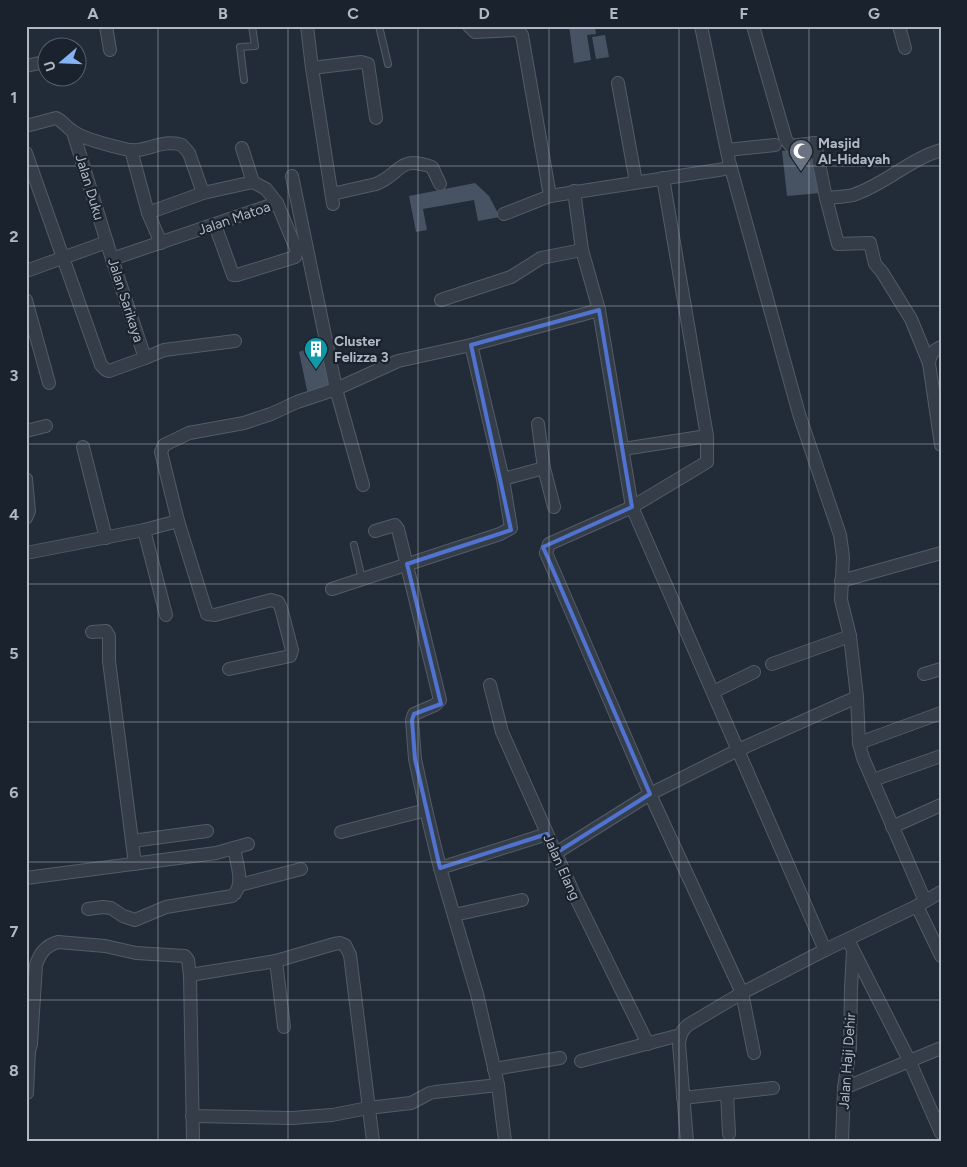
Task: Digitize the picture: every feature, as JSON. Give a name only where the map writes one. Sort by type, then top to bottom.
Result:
[{"type":"street","points":[[106,26],[110,50]]},
{"type":"street","points":[[307,26],[332,199],[381,182],[405,163],[411,162],[432,167],[440,184]]},
{"type":"street","points":[[469,26],[475,32],[517,30],[522,35],[550,196]]},
{"type":"street","points":[[701,26],[731,168],[799,414],[840,535],[843,557],[842,609],[850,636],[857,697],[859,743],[863,758],[892,826],[941,956]]},
{"type":"street","points":[[753,26],[786,140],[791,146],[815,143],[838,244],[870,243],[875,264],[911,319],[929,363],[941,445]]},
{"type":"street","points":[[899,26],[905,48]]},
{"type":"street","points":[[312,68],[361,62],[368,64],[376,118]]},
{"type":"street","points":[[618,83],[636,182]]},
{"type":"street","points":[[26,126],[56,118],[73,132],[88,139],[131,150],[168,143],[182,145],[189,153],[203,193]]},
{"type":"street","name":"Jalan Duku","points":[[73,132],[107,242]]},
{"type":"street","points":[[727,150],[775,145]]},
{"type":"street","points":[[242,148],[252,182]]},
{"type":"street","points":[[131,150],[148,213],[162,243]]},
{"type":"street","points":[[826,198],[851,195],[873,186],[923,155],[941,150]]},
{"type":"street","points":[[26,153],[104,369],[109,371],[164,350],[235,341]]},
{"type":"street","points":[[504,214],[550,196],[574,191],[731,168]]},
{"type":"street","points":[[292,176],[336,389],[363,485]]},
{"type":"street","points":[[662,178],[707,436],[707,462],[632,507],[549,544],[546,553],[650,794],[742,993],[754,1053]]},
{"type":"street","name":"Jalan Matoa","points":[[112,259],[278,206],[266,189],[252,182],[203,193],[148,213]]},
{"type":"street","points":[[574,191],[582,250],[599,310],[632,507],[825,950]]},
{"type":"street","points":[[215,225],[232,273],[238,275],[297,255],[278,206]]},
{"type":"street","points":[[26,271],[62,256],[107,242]]},
{"type":"street","name":"Jalan Sarikaya","points":[[107,242],[145,358]]},
{"type":"street","points":[[441,300],[510,277],[541,258],[582,250]]},
{"type":"street","points":[[26,300],[49,383]]},
{"type":"street","points":[[229,669],[290,656],[292,650],[281,608],[278,602],[271,600],[215,615],[207,614],[178,521],[161,457],[164,445],[189,433],[244,423],[271,414],[307,398],[336,389],[398,361],[471,345],[599,310]]},
{"type":"street","points":[[332,588],[510,530],[503,479],[471,345]]},
{"type":"street","points":[[929,363],[931,355],[941,347]]},
{"type":"street","points":[[538,424],[544,468],[554,507]]},
{"type":"street","points":[[26,431],[46,426]]},
{"type":"street","points":[[623,449],[707,436]]},
{"type":"street","points":[[83,448],[106,538]]},
{"type":"street","points":[[503,479],[544,468]]},
{"type":"street","points":[[26,479],[29,511],[26,518]]},
{"type":"street","points":[[26,553],[144,530],[178,521]]},
{"type":"street","points":[[375,531],[397,526],[440,700],[435,706],[414,714],[412,720],[415,759],[440,868],[477,994],[498,1085],[505,1141]]},
{"type":"street","points":[[144,530],[166,615]]},
{"type":"street","points":[[842,581],[941,553]]},
{"type":"street","points":[[92,632],[106,631],[109,636],[109,661],[135,864]]},
{"type":"street","points":[[772,664],[850,636]]},
{"type":"street","points":[[924,674],[941,669]]},
{"type":"street","points":[[713,692],[754,672]]},
{"type":"street","name":"Jalan Elang","points":[[490,685],[502,732],[574,894],[648,1044]]},
{"type":"street","points":[[556,853],[650,794],[738,750],[857,697]]},
{"type":"street","points":[[859,743],[941,713]]},
{"type":"street","points":[[873,780],[941,756]]},
{"type":"street","points":[[892,826],[941,805]]},
{"type":"street","points":[[341,832],[426,810]]},
{"type":"street","points":[[132,841],[207,831]]},
{"type":"street","points":[[440,868],[547,834]]},
{"type":"street","points":[[26,878],[216,853],[248,844]]},
{"type":"street","points":[[88,909],[111,908],[123,916],[135,920],[166,907],[228,898],[237,893],[240,885],[234,848]]},
{"type":"street","points":[[240,885],[301,869]]},
{"type":"street","points":[[687,1141],[679,1044],[680,1035],[688,1024],[742,993],[825,950],[851,946],[921,904],[940,896]]},
{"type":"street","points":[[454,915],[522,900]]},
{"type":"street","points":[[27,1093],[28,1051],[32,1027],[31,966],[40,953],[51,944],[58,942],[105,946],[136,952],[181,955],[187,958],[190,975],[193,1141]]},
{"type":"street","points":[[190,975],[276,960],[340,943],[345,945],[349,950],[373,1141]]},
{"type":"street","points":[[851,946],[910,1062],[941,1133]]},
{"type":"street","name":"Jalan Haji Dehir","points":[[842,1141],[844,1088],[850,1048],[851,946]]},
{"type":"street","points":[[276,960],[284,1027]]},
{"type":"street","points":[[580,1061],[680,1035]]},
{"type":"street","points":[[844,1088],[941,1048]]},
{"type":"street","points":[[494,1069],[560,1058]]},
{"type":"street","points":[[192,1116],[292,1118],[332,1115],[410,1103],[430,1093],[498,1085]]},
{"type":"street","points":[[684,1098],[773,1088]]},
{"type":"street","points":[[727,1093],[729,1134]]},
{"type":"lane","points":[[244,80],[240,47],[255,46],[252,26]]},
{"type":"lane","points":[[380,26],[388,64]]},
{"type":"lane","points":[[354,544],[362,579]]},
{"type":"highlighted area","points":[[599,310],[632,507],[543,547],[650,794],[556,853],[547,834],[440,868],[415,759],[412,720],[414,714],[441,704],[407,564],[511,530],[471,345]]},
{"type":"building","points":[[569,26],[595,26],[596,34],[587,35],[591,60],[574,63]]},
{"type":"building","points":[[605,35],[609,57],[596,59],[592,37]]},
{"type":"building","name":"Masjid Al-Hidayah","points":[[815,148],[820,193],[787,196],[782,151]]},
{"type":"building","points":[[475,183],[489,196],[500,217],[478,221],[474,200],[423,209],[427,230],[416,232],[409,196]]},
{"type":"building","name":"Cluster Felizza 3","points":[[323,342],[334,388],[308,395],[299,352]]},
{"type":"place","name":"Masjid Al-Hidayah","points":[[801,172]]},
{"type":"place","name":"Cluster Felizza 3","points":[[316,370]]}]
